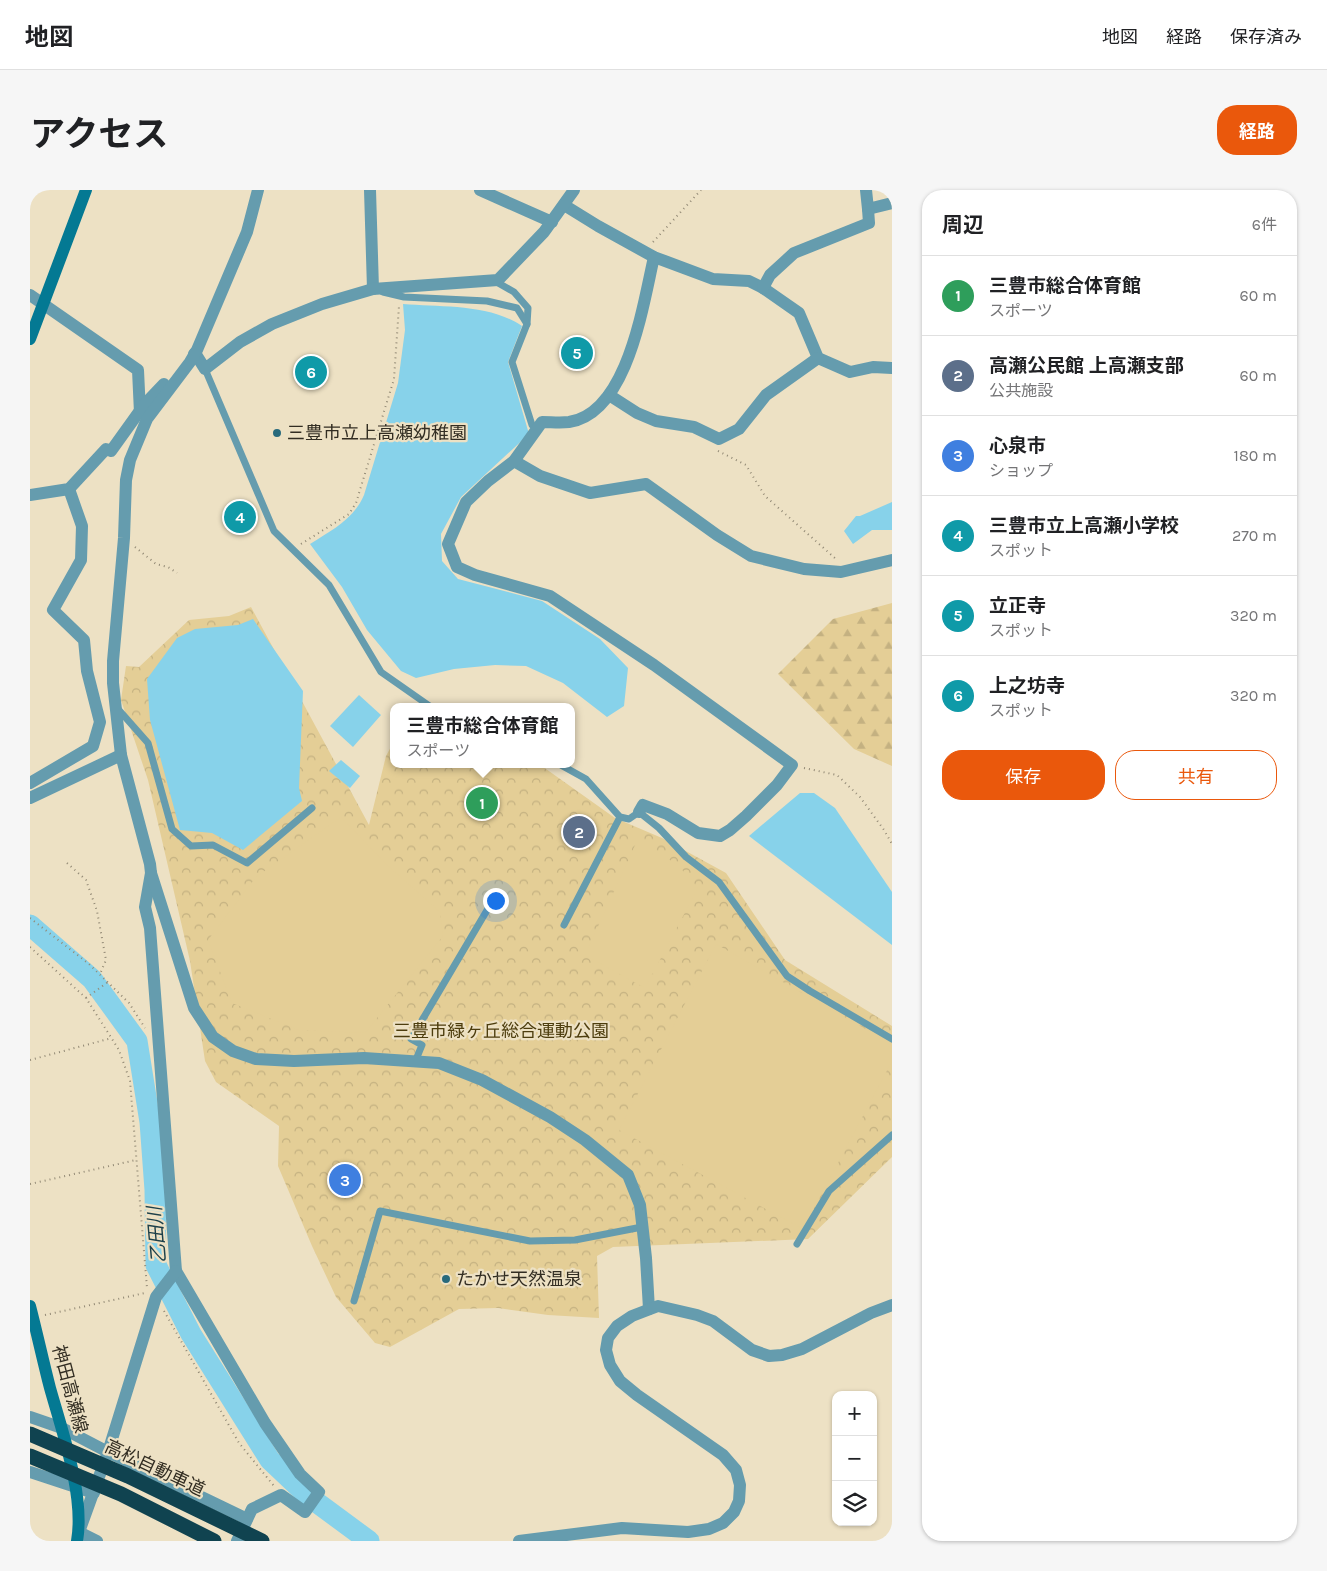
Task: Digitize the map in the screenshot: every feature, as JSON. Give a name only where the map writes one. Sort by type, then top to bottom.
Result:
[{"type":"highway","name":"高松自動車道","points":[[30,1434],[128,1476],[262,1541]]},
{"type":"highway","points":[[30,1456],[122,1494],[214,1541]]},
{"type":"main road","points":[[30,339],[86,190]]},
{"type":"main road","name":"神田高瀬線","points":[[32,1312],[70,1458],[75,1487],[78,1536]]},
{"type":"street","points":[[236,1541],[252,1509],[281,1495],[305,1512],[319,1492],[300,1474],[265,1423],[176,1271],[150,928],[144,907],[150,887],[151,873],[121,755],[113,661],[124,538],[124,498],[130,460],[148,419],[194,354],[247,232],[258,190]]},
{"type":"street","points":[[370,190],[373,289]]},
{"type":"street","points":[[480,190],[552,222]]},
{"type":"street","points":[[194,354],[205,369],[240,342],[272,324],[322,304],[373,289],[498,280],[544,232],[574,190]]},
{"type":"street","points":[[763,288],[770,275],[794,253],[869,222],[866,190]]},
{"type":"street","points":[[868,209],[892,203]]},
{"type":"street","points":[[564,205],[649,254],[713,278],[748,281],[763,288],[799,313],[818,358],[850,372],[873,367],[892,368]]},
{"type":"street","points":[[639,812],[643,805],[667,814],[698,833],[720,836],[746,816],[777,785],[792,765],[654,665],[550,596],[475,575],[457,567],[448,544],[466,502],[488,481],[514,461],[542,422],[570,422],[588,414],[609,395],[623,371],[638,328],[649,254]]},
{"type":"street","points":[[30,295],[138,370],[140,412]]},
{"type":"street","points":[[30,494],[69,489],[106,449],[112,450],[144,405],[194,354]]},
{"type":"street","points":[[609,395],[637,413],[649,418],[694,427],[719,439],[739,429],[766,396],[818,358]]},
{"type":"street","points":[[514,461],[540,476],[590,493],[646,484],[716,535],[751,556],[804,569],[841,572],[892,560]]},
{"type":"street","points":[[30,783],[93,746],[100,722],[87,671],[84,640],[53,610],[81,560],[82,526],[69,489]]},
{"type":"street","points":[[30,798],[121,755]]},
{"type":"street","points":[[151,873],[194,1008],[213,1037],[233,1051],[256,1059],[294,1061],[364,1058],[439,1063],[482,1080],[550,1116],[585,1140],[628,1175],[640,1205],[649,1309]]},
{"type":"street","points":[[97,1541],[78,1536],[108,1452],[159,1293],[176,1271]]},
{"type":"street","points":[[519,1541],[622,1528],[688,1532],[709,1529],[723,1524],[734,1512],[739,1501],[740,1485],[736,1470],[723,1455],[637,1395],[620,1380],[610,1365],[606,1350],[608,1338],[617,1326],[632,1316],[658,1306],[697,1315],[713,1321],[752,1350],[768,1356],[798,1351],[819,1342],[871,1313],[892,1305]]},
{"type":"street","points":[[30,1417],[62,1428],[247,1518]]},
{"type":"street","points":[[30,1472],[94,1493]]},
{"type":"lane","points":[[493,280],[514,292],[528,308],[527,324],[512,362],[532,425],[537,430]]},
{"type":"lane","points":[[373,289],[400,296],[487,301],[517,308],[527,324]]},
{"type":"lane","points":[[205,369],[274,531],[329,584],[381,672],[425,703]]},
{"type":"lane","points":[[116,706],[148,743],[172,829],[191,846],[213,845],[247,863],[312,808]]},
{"type":"lane","points":[[567,768],[586,778],[620,817],[629,819],[639,812],[659,828],[686,857],[719,882],[787,976],[892,1039]]},
{"type":"lane","points":[[564,925],[620,817]]},
{"type":"lane","points":[[415,1062],[422,1045],[411,1039],[496,895]]},
{"type":"lane","points":[[797,1244],[829,1191],[892,1135]]},
{"type":"lane","points":[[354,1301],[380,1210],[530,1241],[575,1240],[642,1227]]},
{"type":"path","points":[[649,254],[700,190]]},
{"type":"path","points":[[291,549],[349,514],[356,503],[394,379],[400,296]]},
{"type":"path","points":[[719,439],[718,453],[746,465],[765,496],[835,557],[841,572]]},
{"type":"path","points":[[124,538],[156,564],[176,573]]},
{"type":"path","points":[[792,765],[837,775],[860,797],[892,844]]},
{"type":"path","points":[[67,863],[86,880],[97,911],[106,960],[100,974]]},
{"type":"path","points":[[30,918],[89,964],[129,1003],[159,1049]]},
{"type":"path","points":[[30,948],[86,998],[119,1050],[130,1081],[148,1292],[32,1312]]},
{"type":"path","points":[[86,998],[108,982]]},
{"type":"path","points":[[30,1060],[112,1038]]},
{"type":"path","points":[[30,1184],[136,1160]]},
{"type":"path","points":[[159,1293],[238,1442],[281,1495]]},
{"type":"green space","points":[[892,603],[892,766],[854,749],[778,674],[833,619]]},
{"type":"green space","name":"三豊市緑ヶ丘総合運動公園","points":[[251,607],[369,825],[386,756],[390,749],[390,768],[545,768],[615,818],[662,838],[726,873],[785,960],[892,1026],[892,1157],[808,1239],[613,1247],[597,1256],[599,1318],[548,1315],[498,1308],[459,1309],[390,1347],[375,1343],[336,1297],[312,1246],[278,1166],[279,1126],[216,1082],[205,1061],[190,961],[148,780],[121,700],[126,666],[139,667],[189,620],[229,616]]},
{"type":"green space","points":[[341,817],[387,865],[440,912],[443,936],[365,1033],[299,1030],[232,1003],[208,940],[256,877]]},
{"type":"green space","points":[[636,843],[676,863],[698,888],[645,988],[585,955]]},
{"type":"green space","points":[[716,944],[892,1044],[892,1061],[803,1229],[619,1130]]},
{"type":"water","points":[[403,304],[449,306],[480,310],[509,319],[522,326],[508,362],[529,434],[461,497],[441,534],[442,561],[458,579],[542,601],[600,639],[628,668],[624,706],[607,717],[563,683],[526,666],[495,665],[454,669],[416,678],[401,671],[367,630],[342,587],[310,544],[334,529],[348,517],[364,495],[398,383],[405,330]]},
{"type":"water","points":[[892,502],[892,530],[872,530],[853,544],[844,531],[856,516]]},
{"type":"water","points":[[253,619],[303,691],[299,788],[302,801],[243,850],[212,833],[180,830],[150,720],[147,679],[177,638],[195,629],[238,625]]},
{"type":"water","points":[[359,695],[381,715],[353,747],[330,726]]},
{"type":"water","points":[[341,760],[360,776],[350,788],[329,771]]},
{"type":"water","points":[[800,793],[814,793],[835,808],[892,892],[892,945],[749,836]]},
{"type":"waterway","name":"乙田川","points":[[30,925],[92,979],[137,1041],[150,1122],[155,1190],[156,1265],[191,1334],[270,1460],[308,1496],[369,1541]]},
{"type":"place","name":"立正寺","points":[[577,353]]},
{"type":"place","name":"上之坊寺","points":[[311,372]]},
{"type":"place","name":"三豊市立上高瀬幼稚園","points":[[277,433]]},
{"type":"place","name":"三豊市立上高瀬小学校","points":[[240,517]]},
{"type":"place","name":"三豊市総合体育館","points":[[482,803]]},
{"type":"place","name":"高瀬公民館 上高瀬支部","points":[[579,832]]},
{"type":"place","name":"心泉市","points":[[345,1180]]},
{"type":"place","name":"たかせ天然温泉","points":[[446,1279]]}]
